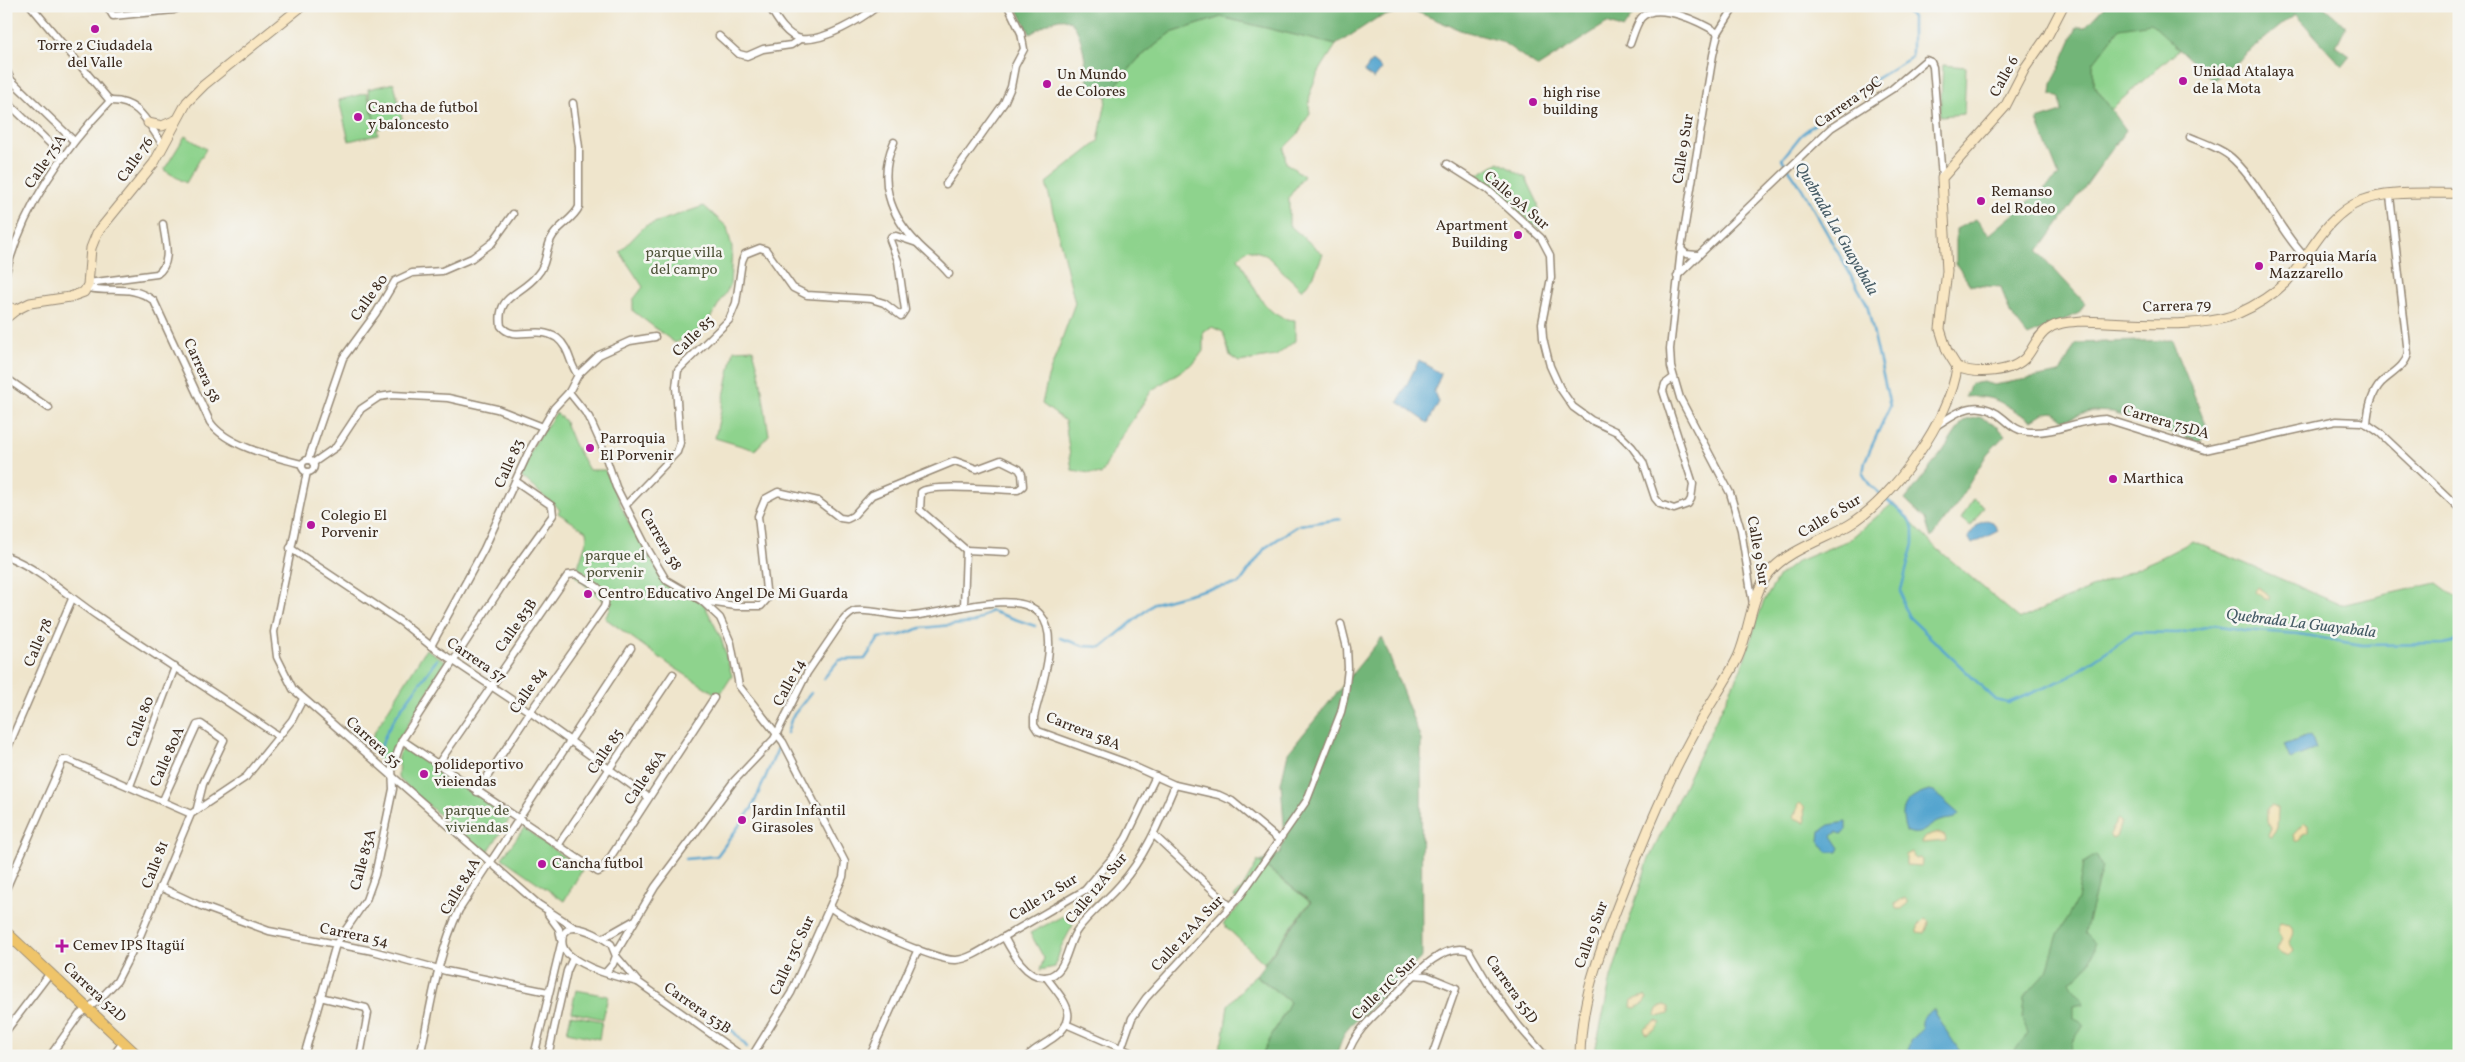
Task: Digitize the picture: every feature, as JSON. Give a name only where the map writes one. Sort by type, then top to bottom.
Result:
[{"type":"main road","name":"Calle 76","points":[[88,286],[91,248],[98,233],[154,163],[176,120],[188,102],[204,85],[302,6]]},
{"type":"main road","name":"Calle 6","points":[[1942,178],[2005,107],[2025,68],[2048,35],[2063,6]]},
{"type":"main road","points":[[146,120],[162,126],[176,120]]},
{"type":"main road","points":[[1942,178],[1946,271],[1940,329],[1946,351],[1957,367]]},
{"type":"main road","name":"Carrera 79","points":[[1957,367],[1978,371],[2014,365],[2026,357],[2044,332],[2063,323],[2082,321],[2197,323],[2223,318],[2247,309],[2278,290],[2330,223],[2344,210],[2366,199],[2459,193]]},
{"type":"main road","points":[[6,318],[16,310],[41,300],[70,297],[88,286]]},
{"type":"main road","points":[[6,306],[16,310]]},
{"type":"main road","name":"Calle 6 Sur","points":[[1754,606],[1761,586],[1774,567],[1792,555],[1852,524],[1885,497],[1898,483],[1934,427],[1952,391],[1957,367]]},
{"type":"main road","name":"Calle 9 Sur","points":[[1580,1056],[1585,999],[1599,951],[1657,805],[1695,730],[1738,656],[1754,606]]},
{"type":"main road","name":"Carrera 52D","points":[[7,935],[88,1007],[138,1056]]},
{"type":"street","points":[[31,6],[110,101],[129,103],[146,120],[164,146]]},
{"type":"street","points":[[107,6],[113,16],[174,10],[183,6]]},
{"type":"street","points":[[769,6],[784,28],[800,39]]},
{"type":"street","points":[[719,36],[740,54],[747,56],[762,49],[791,45],[800,39],[817,36],[858,21],[878,6]]},
{"type":"street","points":[[946,184],[1004,102],[1011,87],[1015,66],[1024,49],[1022,33],[1008,6]]},
{"type":"street","name":"Calle 9 Sur","points":[[1735,6],[1718,33],[1681,249],[1670,349],[1673,378],[1680,398],[1730,493],[1741,530],[1754,606]]},
{"type":"street","points":[[1630,44],[1641,18],[1655,11],[1683,14],[1718,33]]},
{"type":"street","name":"Carrera 79C","points":[[1677,276],[1830,128],[1892,89],[1923,60],[1931,62],[1933,67],[1942,178]]},
{"type":"street","points":[[6,69],[11,80],[74,141]]},
{"type":"street","points":[[6,101],[63,156]]},
{"type":"street","name":"Calle 75A","points":[[7,269],[34,203],[74,141],[110,101]]},
{"type":"street","points":[[573,103],[579,147],[579,207],[575,214],[563,224],[551,239],[546,260],[538,275],[506,300],[500,313],[500,319],[501,326],[509,332],[523,334],[540,331],[556,338],[568,351],[573,368],[578,376]]},
{"type":"street","points":[[2190,136],[2233,159],[2283,231],[2305,257]]},
{"type":"street","points":[[894,142],[887,168],[889,202],[906,231],[949,274]]},
{"type":"street","name":"Calle 9A Sur","points":[[1447,164],[1488,190],[1541,238],[1550,255],[1551,278],[1542,323],[1543,338],[1550,366],[1560,388],[1573,406],[1591,420],[1616,432],[1632,447],[1645,466],[1655,498],[1663,506],[1676,509],[1688,504],[1693,488],[1663,391],[1665,384],[1673,378]]},
{"type":"street","points":[[2390,196],[2408,354],[2405,362],[2378,388],[2369,407],[2367,424],[2459,508]]},
{"type":"street","name":"Calle 80","points":[[311,461],[343,358],[376,312],[395,281],[412,273],[442,271],[472,258],[492,243],[513,214]]},
{"type":"street","points":[[88,286],[157,274],[161,271],[167,261],[163,224]]},
{"type":"street","name":"Calle 85","points":[[626,505],[677,452],[681,434],[676,388],[678,370],[729,320],[734,312],[742,261],[745,254],[760,248],[766,250],[793,288],[807,295],[872,299],[884,303],[901,316],[905,310],[898,261],[890,240],[891,237],[896,236],[917,242]]},
{"type":"street","points":[[1681,249],[1686,254],[1697,255]]},
{"type":"street","name":"Carrera 58","points":[[88,286],[99,290],[135,290],[154,301],[210,422],[218,433],[233,442],[302,464]]},
{"type":"street","name":"Calle 83","points":[[431,646],[484,549],[517,482],[529,451],[554,408],[569,392],[578,376],[599,355],[630,341],[654,336]]},
{"type":"street","points":[[6,378],[49,408]]},
{"type":"street","name":"Carrera 58","points":[[569,392],[588,416],[602,446],[616,487],[647,548],[666,580],[702,601],[720,618],[728,634],[740,686],[753,706],[778,733],[845,862]]},
{"type":"street","points":[[307,472],[302,469],[302,464],[336,447],[361,409],[379,397],[392,395],[448,398],[497,408],[543,427]]},
{"type":"street","name":"Carrera 75DA","points":[[1934,427],[1959,412],[1979,407],[1994,411],[2012,426],[2022,431],[2044,432],[2090,420],[2106,419],[2195,448],[2209,450],[2336,421],[2354,421],[2367,424]]},
{"type":"street","points":[[702,601],[748,607],[761,606],[767,599],[758,516],[760,508],[770,495],[778,492],[787,493],[818,501],[840,518],[847,519],[853,516],[872,495],[955,461],[976,469],[1001,460],[1014,466],[1022,474],[1023,486],[1018,490],[928,489],[921,492],[920,510],[966,550],[1006,552]]},
{"type":"street","points":[[290,548],[307,472],[314,468],[311,461]]},
{"type":"street","name":"Calle 83A","points":[[304,1056],[336,944],[366,900],[375,874],[394,789],[392,768],[402,740],[446,671],[451,659],[553,515],[552,506],[517,482]]},
{"type":"street","name":"Carrera 55","points":[[290,548],[275,624],[274,640],[277,657],[293,689],[303,700],[545,909],[575,928],[603,938]]},
{"type":"street","name":"Carrera 57","points":[[290,548],[401,622],[431,646],[530,712],[648,797]]},
{"type":"street","points":[[964,606],[966,550]]},
{"type":"street","points":[[6,556],[20,562],[107,623],[175,666],[278,736]]},
{"type":"street","name":"Calle 83B","points":[[438,764],[568,575],[576,574],[603,592],[606,602],[604,607]]},
{"type":"street","name":"Calle 78","points":[[6,752],[72,599]]},
{"type":"street","name":"Calle 14","points":[[636,919],[655,888],[734,781],[778,733],[807,673],[847,616],[856,612],[910,616],[964,606],[1017,603],[1026,605],[1039,612]]},
{"type":"street","name":"Calle 84","points":[[477,792],[530,712],[604,607]]},
{"type":"street","name":"Carrera 58A","points":[[1039,612],[1047,624],[1049,655],[1034,717],[1034,725],[1038,730],[1156,776],[1175,786],[1219,795],[1232,802],[1279,840]]},
{"type":"street","name":"Calle 12AA Sur","points":[[1121,1049],[1132,1018],[1146,998],[1231,907],[1306,800],[1341,712],[1348,668],[1346,640],[1341,624]]},
{"type":"street","name":"Calle 84A","points":[[420,1056],[438,969],[448,932],[459,910],[631,648]]},
{"type":"street","name":"Calle 80","points":[[130,786],[175,666]]},
{"type":"street","name":"Calle 85","points":[[559,844],[672,674]]},
{"type":"street","name":"Calle 86A","points":[[559,844],[598,872],[602,870],[714,698]]},
{"type":"street","name":"Calle 81","points":[[50,1056],[78,1015],[100,999],[117,981],[140,936],[191,814],[197,808],[246,777],[292,720],[303,700]]},
{"type":"street","name":"Calle 80A","points":[[163,800],[197,725],[201,724],[223,738],[224,742],[203,784],[197,808]]},
{"type":"street","points":[[402,740],[477,792],[559,844]]},
{"type":"street","points":[[6,889],[61,762],[68,760],[163,800],[191,814]]},
{"type":"street","name":"Calle 12 Sur","points":[[830,907],[876,931],[918,949],[942,958],[963,959],[1085,890],[1113,857],[1126,838],[1156,776]]},
{"type":"street","name":"Calle 12A Sur","points":[[1046,977],[1056,973],[1062,966],[1076,930],[1121,884],[1154,835],[1175,786]]},
{"type":"street","points":[[1154,835],[1231,907]]},
{"type":"street","name":"Calle 13C Sur","points":[[752,1056],[791,993],[830,907],[845,870],[845,862]]},
{"type":"street","name":"Carrera 54","points":[[160,887],[201,906],[269,931],[373,951],[438,969],[548,992]]},
{"type":"street","name":"Carrera 55","points":[[545,909],[559,928],[562,941],[573,958]]},
{"type":"street","points":[[603,938],[636,919]]},
{"type":"street","points":[[606,972],[612,966],[616,954],[636,919]]},
{"type":"street","points":[[534,1056],[548,992],[562,941],[566,931],[575,928]]},
{"type":"street","points":[[1004,936],[1021,963],[1040,976],[1046,977],[1068,1008],[1068,1025],[1062,1032],[1028,1056]]},
{"type":"street","name":"Carrera 53B","points":[[603,938],[611,944],[616,954],[638,982],[742,1056]]},
{"type":"street","name":"Carrera 55D","points":[[1451,950],[1463,948],[1469,951],[1489,985],[1518,1025],[1545,1056]]},
{"type":"street","points":[[870,1056],[918,949]]},
{"type":"street","name":"Calle 11C Sur","points":[[1347,1056],[1357,1034],[1413,975],[1451,950]]},
{"type":"street","points":[[548,1056],[568,971],[573,958]]},
{"type":"street","name":"Carrera 53B","points":[[573,958],[595,970],[638,982]]},
{"type":"street","points":[[1421,968],[1427,976]]},
{"type":"street","points":[[6,1031],[50,972]]},
{"type":"street","points":[[1413,975],[1427,976],[1456,988],[1432,1056]]},
{"type":"street","points":[[320,997],[366,1008],[368,1013],[360,1056]]},
{"type":"street","points":[[1068,1025],[1139,1056]]},
{"type":"street","points":[[113,1056],[123,1042]]},
{"type":"green space","points":[[1016,6],[1644,6],[1637,9],[1623,29],[1607,23],[1538,67],[1501,41],[1460,30],[1410,9],[1377,18],[1336,45],[1221,17],[1171,33],[1139,58],[1107,96],[1089,92],[1083,47],[1074,26],[1068,20],[1055,20],[1030,34]]},
{"type":"green space","points":[[2108,6],[2323,6],[2346,26],[2336,46],[2350,56],[2342,66],[2295,14],[2213,81],[2151,23],[2120,28],[2093,63],[2093,84],[2126,130],[2038,252],[2085,303],[2079,313],[2028,336],[2010,313],[2001,287],[1970,285],[1956,264],[1956,229],[1976,219],[1989,235],[2059,176],[2037,120],[2062,112],[2060,98],[2051,94],[2052,84],[2077,27],[2085,27],[2103,8]]},
{"type":"green space","points":[[1221,17],[1336,45],[1316,78],[1310,95],[1310,113],[1297,135],[1284,148],[1286,163],[1304,176],[1289,197],[1289,225],[1323,254],[1314,275],[1302,290],[1265,254],[1248,249],[1238,258],[1260,298],[1267,306],[1275,314],[1295,320],[1295,341],[1276,356],[1239,362],[1230,356],[1223,332],[1212,327],[1203,331],[1203,351],[1195,362],[1152,390],[1119,440],[1101,475],[1072,470],[1065,421],[1042,404],[1048,377],[1075,303],[1046,183],[1098,142],[1107,96],[1138,59],[1171,33]]},
{"type":"green space","points":[[2151,22],[2179,49],[2111,109],[2093,84],[2093,63],[2120,27]]},
{"type":"green space","points":[[1943,65],[1966,67],[1964,114],[1940,116]]},
{"type":"green space","points":[[394,83],[403,122],[377,129],[378,134],[349,141],[339,100],[367,93],[374,119],[368,89]]},
{"type":"green space","points":[[185,136],[206,149],[186,183],[164,170]]},
{"type":"green space","points":[[1499,162],[1526,178],[1538,203],[1539,229],[1477,175]]},
{"type":"green space","name":"parque villa del campo","points":[[704,206],[727,227],[732,248],[730,286],[704,328],[675,343],[633,311],[633,300],[643,287],[620,252],[645,226]]},
{"type":"green space","points":[[2172,340],[2207,427],[2200,443],[2113,412],[2093,411],[2064,420],[2055,412],[2043,413],[2032,420],[2001,402],[1986,398],[1965,397],[1971,384],[1983,382],[1994,385],[2060,373],[2076,343]]},
{"type":"green space","points":[[753,349],[759,371],[769,435],[755,450],[715,438],[734,350]]},
{"type":"green space","name":"parque el porvenir","points":[[556,413],[564,420],[574,444],[589,470],[605,470],[629,523],[665,582],[704,604],[721,638],[732,676],[719,696],[670,665],[605,618],[611,608],[575,576],[587,539],[586,531],[558,513],[560,510],[521,477],[533,446]]},
{"type":"green space","points":[[1979,417],[1995,424],[2005,435],[1987,454],[1957,504],[1931,538],[1925,519],[1905,500],[1943,451],[1963,421]]},
{"type":"green space","points":[[1973,499],[1984,506],[1971,526],[1961,519]]},
{"type":"green space","points":[[1893,503],[1933,545],[2020,619],[2156,560],[2193,541],[2341,605],[2437,583],[2459,599],[2459,1056],[1594,1056],[1611,978],[1648,861],[1742,666],[1763,603],[1779,576],[1798,561],[1849,540]]},
{"type":"green space","points":[[1382,637],[1421,740],[1422,957],[1359,1019],[1350,1025],[1344,1034],[1336,1056],[1261,1056],[1290,1002],[1256,975],[1311,902],[1260,862],[1280,853],[1285,839],[1281,783],[1288,753]]},
{"type":"green space","points":[[426,649],[446,661],[387,760],[381,763],[369,747],[375,731]]},
{"type":"green space","name":"parque de viviendas","points":[[407,745],[511,817],[485,856],[398,778],[399,753]]},
{"type":"green space","name":"Cancha futbol","points":[[524,828],[582,870],[564,901],[502,858]]},
{"type":"green space","points":[[2096,855],[2102,867],[2085,933],[2095,943],[2094,950],[2084,970],[2069,981],[2084,1004],[2073,1006],[2073,1018],[2084,1024],[2072,1042],[2069,1056],[2014,1056],[2013,1053],[2028,1033],[2022,1018],[2024,997],[2047,971],[2057,937],[2077,900],[2083,863]]},
{"type":"green space","points":[[1258,861],[1310,902],[1264,963],[1223,924],[1242,903],[1234,897],[1243,887]]},
{"type":"green space","points":[[1067,914],[1073,925],[1061,947],[1055,967],[1040,970],[1044,958],[1030,933]]},
{"type":"green space","points":[[1255,975],[1290,1002],[1261,1056],[1216,1056],[1224,1036],[1228,1005]]},
{"type":"green space","points":[[576,990],[608,996],[603,1019],[571,1012]]},
{"type":"green space","points":[[571,1015],[602,1021],[599,1039],[567,1032]]},
{"type":"sand","points":[[2257,587],[2269,595],[2269,599],[2265,599],[2255,592]]},
{"type":"sand","points":[[1800,803],[1804,807],[1805,823],[1793,817]]},
{"type":"sand","points":[[2272,806],[2278,809],[2277,828],[2271,836],[2268,835],[2271,828],[2267,822],[2267,809]]},
{"type":"sand","points":[[2118,819],[2121,822],[2116,837],[2112,839],[2109,834]]},
{"type":"sand","points":[[2304,823],[2308,825],[2308,832],[2303,834],[2299,841],[2295,841],[2293,835]]},
{"type":"sand","points":[[1938,833],[1945,836],[1946,841],[1922,843],[1923,838]]},
{"type":"sand","points":[[1912,852],[1915,858],[1920,857],[1922,860],[1921,866],[1906,865],[1906,855]]},
{"type":"sand","points":[[1905,897],[1908,902],[1902,909],[1896,909],[1895,904]]},
{"type":"sand","points":[[1925,919],[1930,921],[1925,933],[1918,932],[1918,926]]},
{"type":"sand","points":[[2280,923],[2290,925],[2292,930],[2289,942],[2294,950],[2289,956],[2277,949],[2282,939],[2277,930]]},
{"type":"sand","points":[[1645,996],[1647,998],[1645,1003],[1635,1008],[1631,1007],[1632,1000]]},
{"type":"sand","points":[[1664,1005],[1669,1007],[1669,1014],[1658,1017],[1655,1015],[1657,1009]]},
{"type":"sand","points":[[1656,1021],[1661,1023],[1655,1030],[1646,1034],[1644,1029]]},
{"type":"water","points":[[1372,61],[1382,69],[1374,79],[1364,72]]},
{"type":"water","points":[[1419,360],[1441,374],[1434,392],[1439,402],[1428,423],[1398,402]]},
{"type":"water","points":[[1987,520],[1993,522],[1998,531],[1972,544],[1968,537],[1978,524]]},
{"type":"water","points":[[2311,735],[2316,749],[2290,759],[2284,745]]},
{"type":"water","points":[[1929,791],[1934,792],[1959,814],[1953,818],[1935,823],[1924,831],[1912,833],[1906,831],[1903,816],[1906,805],[1915,797]]},
{"type":"water","points":[[1846,822],[1846,831],[1841,834],[1837,832],[1832,836],[1840,848],[1838,852],[1827,852],[1819,841],[1820,831],[1829,825]]},
{"type":"water","points":[[1932,1010],[1935,1010],[1935,1014],[1963,1056],[1907,1056],[1910,1041],[1923,1029],[1922,1022],[1925,1016]]},
{"type":"waterway","name":"Quebrada La Guayabala","points":[[1900,6],[1912,17],[1912,57],[1861,88],[1802,134],[1782,159],[1801,187],[1867,304],[1890,406],[1865,461],[1863,474],[1869,484],[1908,518],[1913,528],[1913,544],[1901,590],[1903,605],[1909,617],[1996,700],[2008,703],[2067,678],[2135,632],[2178,633],[2215,625],[2244,630],[2299,634],[2362,645],[2444,644],[2459,640]]},
{"type":"waterway","points":[[1060,638],[1084,646],[1102,647],[1155,603],[1207,589],[1239,584],[1265,548],[1299,525],[1341,519]]},
{"type":"waterway","points":[[824,678],[839,660],[865,659],[879,638],[901,635],[921,628],[973,623],[991,611],[1035,626]]},
{"type":"waterway","points":[[381,755],[386,733],[437,659]]},
{"type":"waterway","points":[[787,733],[792,717],[811,693]]},
{"type":"waterway","points":[[685,859],[717,856],[752,808],[779,746]]},
{"type":"waterway","points":[[677,1002],[733,1031],[747,1047]]},
{"type":"place","name":"Torre 2 Ciudadela del Valle","points":[[95,29]]},
{"type":"place","name":"Unidad Atalaya de la Mota","points":[[2183,81]]},
{"type":"place","name":"Un Mundo de Colores","points":[[1047,84]]},
{"type":"place","name":"high rise building","points":[[1533,102]]},
{"type":"place","name":"Cancha de futbol y baloncesto","points":[[358,117]]},
{"type":"place","name":"Remanso del Rodeo","points":[[1981,201]]},
{"type":"place","name":"Apartment Building","points":[[1518,235]]},
{"type":"place","name":"Parroquia María Mazzarello","points":[[2259,266]]},
{"type":"place","name":"Parroquia El Porvenir","points":[[590,448]]},
{"type":"place","name":"Marthica","points":[[2113,479]]},
{"type":"place","name":"Colegio El Porvenir","points":[[311,525]]},
{"type":"place","name":"Centro Educativo Angel De Mi Guarda","points":[[588,594]]},
{"type":"place","name":"polideportivo vieiendas","points":[[424,774]]},
{"type":"place","name":"Jardin Infantil Girasoles","points":[[742,820]]},
{"type":"place","name":"Cancha futbol","points":[[542,864]]},
{"type":"place","name":"Cemev IPS Itagüí","points":[[62,946]]}]
